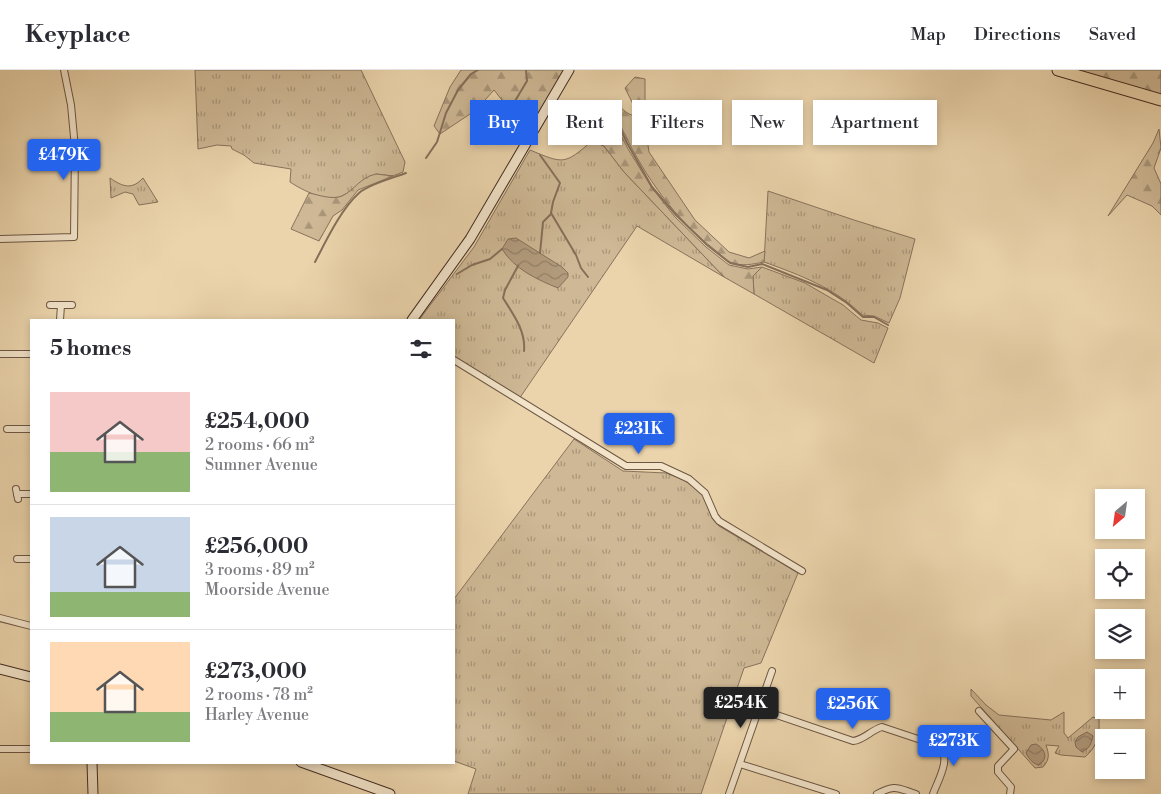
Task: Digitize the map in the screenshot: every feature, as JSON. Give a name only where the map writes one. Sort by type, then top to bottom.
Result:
[{"type":"highway","points":[[1058,70],[1161,100]]},
{"type":"main road","points":[[413,319],[470,240],[569,70]]},
{"type":"main road","points":[[0,670],[30,677]]},
{"type":"main road","points":[[92,764],[93,794]]},
{"type":"main road","points":[[307,764],[390,794]]},
{"type":"street","points":[[0,239],[74,237],[75,148],[71,105],[64,70]]},
{"type":"street","points":[[50,305],[72,305]]},
{"type":"street","points":[[60,305],[60,319]]},
{"type":"street","points":[[0,354],[30,354]]},
{"type":"street","points":[[455,361],[626,466],[661,466],[689,479],[705,493],[719,521],[802,571]]},
{"type":"street","points":[[7,428],[30,429]]},
{"type":"street","points":[[17,494],[30,494]]},
{"type":"street","points":[[17,558],[30,559]]},
{"type":"street","points":[[0,618],[30,626]]},
{"type":"street","points":[[729,794],[772,671]]},
{"type":"street","points":[[759,709],[853,741],[860,740],[882,727],[939,746],[945,755],[945,760],[933,794]]},
{"type":"street","points":[[979,711],[1014,749],[998,766],[998,772],[1011,787],[1010,794]]},
{"type":"street","points":[[0,749],[30,748]]},
{"type":"street","points":[[740,764],[836,794]]},
{"type":"street","points":[[877,794],[894,787],[916,794]]},
{"type":"green space","points":[[195,70],[361,70],[405,162],[403,172],[393,176],[376,174],[342,196],[329,198],[308,192],[290,182],[291,169],[254,163],[232,149],[231,146],[217,145],[198,149]]},
{"type":"green space","points":[[461,70],[564,70],[538,116],[538,100],[502,100],[494,90],[485,100],[470,100],[470,114],[440,134],[434,126],[450,87]]},
{"type":"green space","points":[[1078,70],[1161,70],[1161,95]]},
{"type":"green space","points":[[635,77],[645,79],[645,100],[632,100],[632,102],[625,88]]},
{"type":"green space","points":[[622,109],[632,115],[632,145],[648,145],[649,152],[695,220],[729,252],[749,258],[765,251],[764,262],[743,265],[728,261],[674,211],[652,182],[624,133],[622,129]]},
{"type":"green space","points":[[1159,129],[1161,148],[1154,168],[1161,184],[1161,215],[1152,206],[1127,195],[1108,216],[1153,143]]},
{"type":"green space","points":[[622,137],[652,188],[675,217],[706,247],[729,265],[748,269],[762,267],[753,276],[754,294],[724,277],[624,172],[602,145],[622,145]]},
{"type":"green space","points":[[587,145],[604,146],[624,172],[724,277],[637,226],[519,399],[455,359],[455,319],[420,319],[474,247],[530,150],[557,160],[569,158]]},
{"type":"green space","points":[[376,174],[393,176],[358,190],[342,210],[333,216],[319,241],[291,229],[309,193],[334,198],[342,196],[365,178]]},
{"type":"green space","points":[[110,178],[123,185],[131,186],[143,178],[158,202],[139,205],[133,194],[125,192],[111,198]]},
{"type":"green space","points":[[768,191],[915,239],[900,298],[889,323],[874,316],[862,315],[829,290],[804,277],[764,262]]},
{"type":"green space","points":[[762,267],[805,283],[843,305],[861,320],[878,323],[888,328],[874,363],[754,294],[753,276]]},
{"type":"green space","points":[[574,439],[623,471],[666,473],[684,480],[703,494],[712,518],[719,526],[798,573],[761,663],[744,668],[701,794],[468,794],[476,769],[455,761],[455,598]]},
{"type":"green space","points":[[971,689],[986,705],[999,715],[1051,720],[1064,712],[1064,733],[1068,738],[1093,717],[1099,719],[1099,729],[1095,729],[1095,745],[1085,757],[1061,755],[1055,753],[1059,746],[1046,745],[1048,759],[1043,767],[1035,768],[971,696]]},
{"type":"water","points":[[516,238],[562,267],[568,273],[568,277],[558,288],[527,273],[507,256],[502,249],[508,239]]},
{"type":"water","points":[[1087,732],[1093,736],[1090,746],[1082,752],[1076,747],[1075,742],[1078,737]]},
{"type":"water","points":[[1036,744],[1042,748],[1045,754],[1044,759],[1039,765],[1031,761],[1026,753],[1031,745]]},
{"type":"waterway","points":[[426,158],[437,142],[446,113],[458,90],[471,74],[478,70]]},
{"type":"waterway","points":[[516,100],[527,81],[526,70]]},
{"type":"waterway","points":[[622,132],[652,187],[676,215],[707,245],[730,263],[748,267],[762,264],[827,290],[847,303],[863,317],[874,317],[888,325]]},
{"type":"waterway","points":[[540,155],[560,183],[551,213],[576,255],[581,268],[588,277]]},
{"type":"waterway","points":[[315,262],[340,216],[359,193],[375,184],[406,173]]},
{"type":"waterway","points":[[540,253],[543,222],[551,214]]},
{"type":"waterway","points":[[457,274],[472,265],[490,259],[502,249]]},
{"type":"waterway","points":[[518,266],[505,290],[503,298],[521,330],[524,351]]}]
